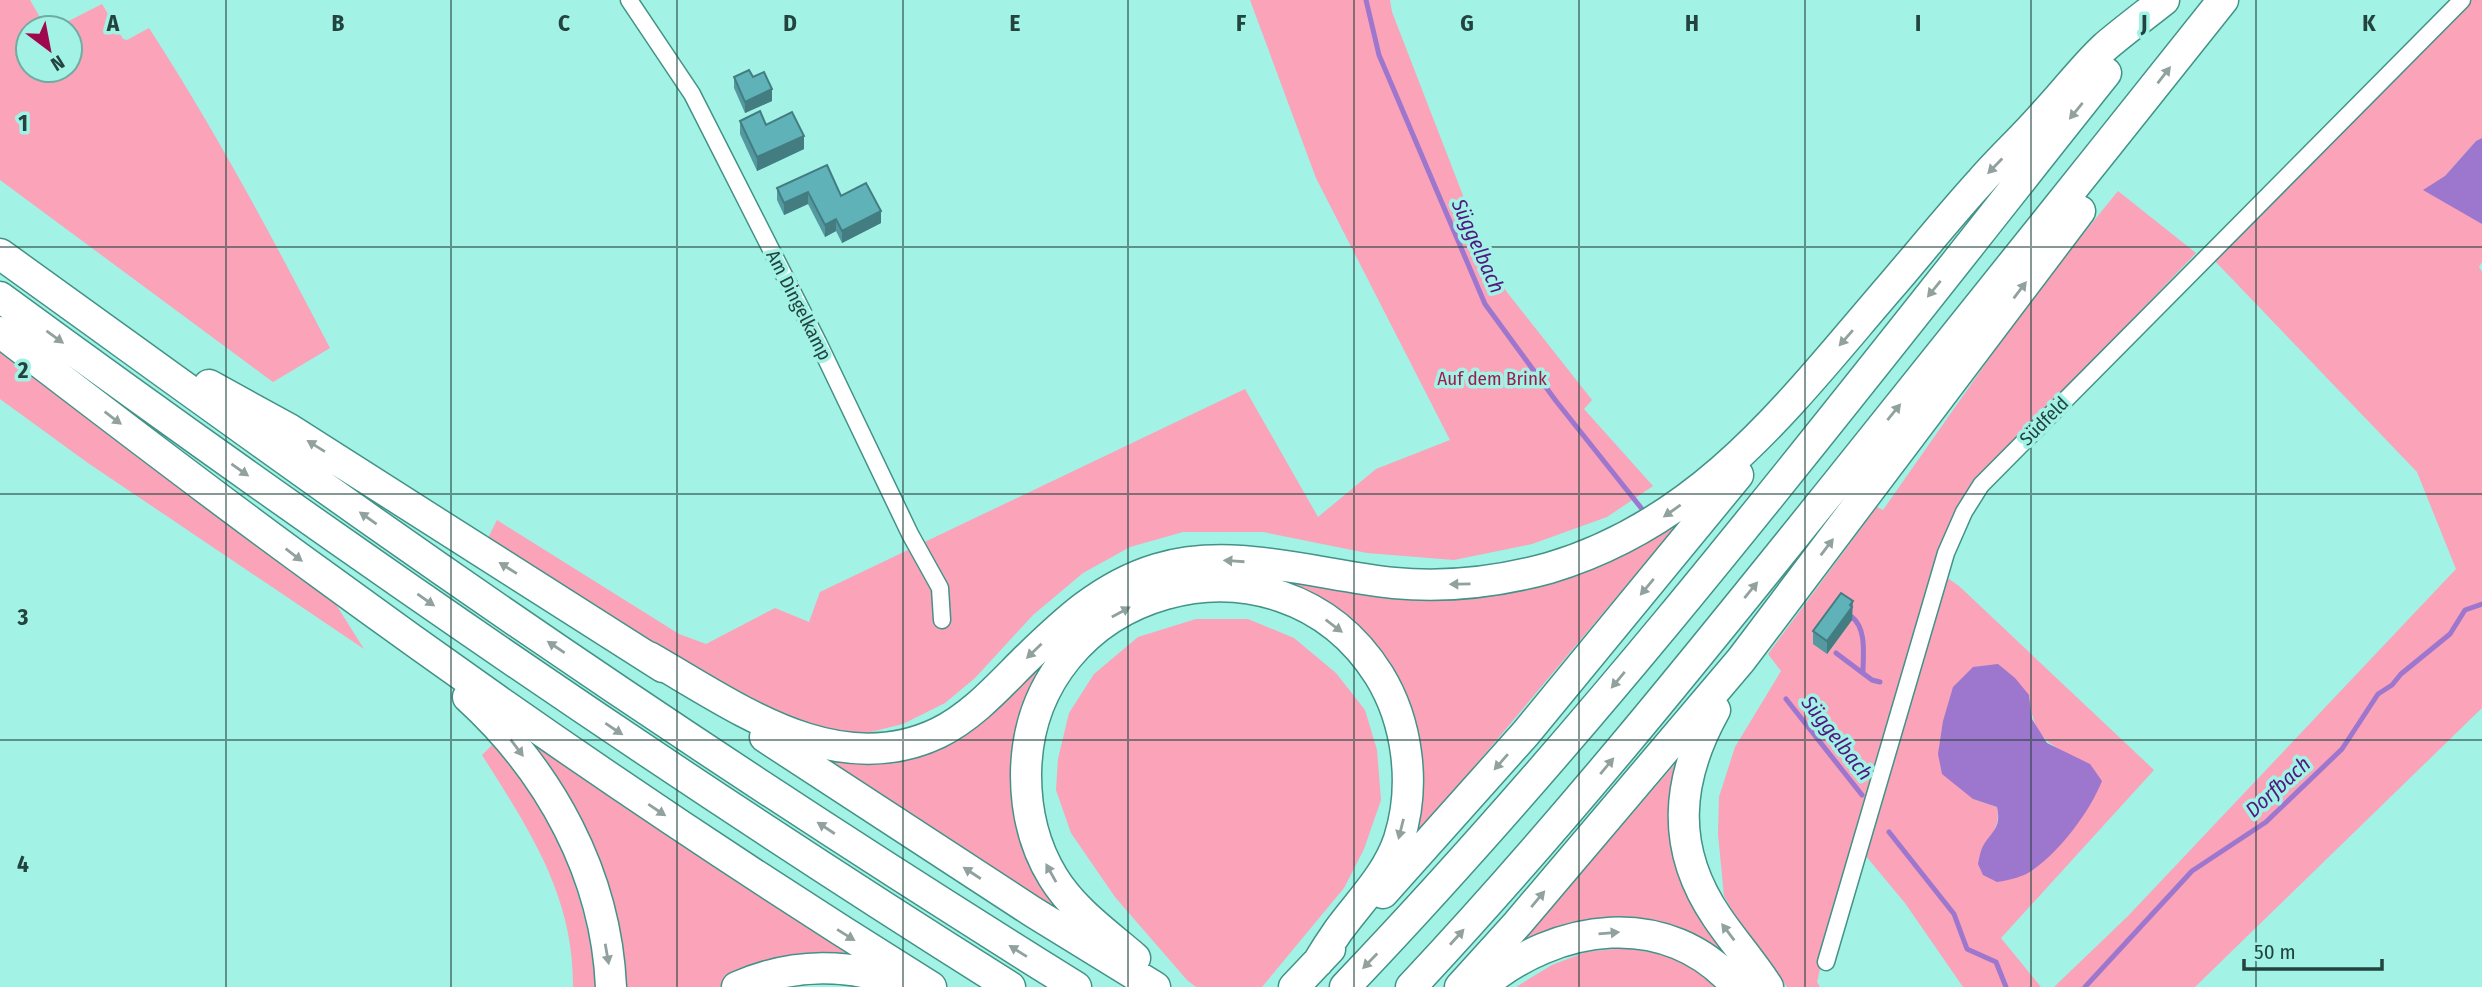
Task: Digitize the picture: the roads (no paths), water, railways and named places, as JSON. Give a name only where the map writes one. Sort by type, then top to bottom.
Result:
[{"type":"highway","points":[[649,657],[765,723],[802,739],[859,750],[901,745],[937,733],[970,712],[1066,620],[1095,597],[1156,569],[1191,561],[1222,560],[1254,562],[1397,583],[1471,584],[1514,577],[1593,553],[1661,518],[1694,495],[1778,417],[1981,181],[2103,49],[2164,0]]},
{"type":"highway","points":[[1345,987],[1409,920],[1549,763],[1785,475],[2164,0]]},
{"type":"highway","points":[[1411,987],[1510,878],[1676,682],[2223,0]]},
{"type":"highway","points":[[1460,987],[1741,660],[2094,194],[2122,128]]},
{"type":"highway","points":[[0,254],[374,523],[648,710],[948,908],[1076,987]]},
{"type":"highway","points":[[0,297],[222,457],[550,686],[881,906],[1010,987]]},
{"type":"highway","points":[[0,332],[209,491],[380,616],[660,812],[817,916],[931,987]]},
{"type":"highway","points":[[121,341],[289,429],[649,657],[804,764],[1033,912],[1155,987]]},
{"type":"highway","points":[[1294,987],[1404,872],[1535,723],[1761,447],[1778,417]]},
{"type":"highway","points":[[1171,987],[1090,920],[1067,897],[1052,876],[1031,826],[1026,793],[1026,761],[1032,723],[1044,692],[1061,664],[1086,636],[1119,612],[1155,596],[1205,586],[1249,587],[1289,598],[1320,615],[1344,634],[1368,659],[1388,689],[1395,709],[1408,770],[1407,802],[1399,839],[1386,867],[1318,962]]},
{"type":"highway","points":[[380,616],[481,708],[510,739],[540,778],[574,836],[591,880],[598,905],[611,987]]},
{"type":"highway","points":[[1741,660],[1701,735],[1692,761],[1683,809],[1684,837],[1690,864],[1701,890],[1716,916],[1768,987]]},
{"type":"highway","points":[[1480,987],[1516,963],[1555,944],[1612,932],[1639,932],[1690,948],[1711,961],[1737,987]]},
{"type":"highway","points":[[737,987],[762,976],[815,968],[874,975],[908,987]]},
{"type":"street","name":"Am Dingelkamp","points":[[629,0],[692,94],[818,342],[909,534],[940,588],[942,620]]},
{"type":"street","name":"Südfeld","points":[[1826,962],[1946,553],[1964,512],[1981,485],[2462,0]]},
{"type":"waterway","name":"Süggelbach","points":[[1366,0],[1379,55],[1485,304],[1556,401],[1642,509]]},
{"type":"waterway","name":"Dorfbach","points":[[2085,987],[2192,871],[2266,822],[2342,749],[2378,694],[2450,634],[2465,610],[2482,604]]},
{"type":"waterway","points":[[1852,617],[1862,635],[1863,673]]},
{"type":"waterway","points":[[1836,653],[1872,680],[1880,682]]},
{"type":"waterway","name":"Süggelbach","points":[[1786,699],[1862,795]]},
{"type":"waterway","name":"Süggelbach","points":[[1889,832],[1954,914],[1967,949],[1996,962],[2006,987]]},
{"type":"park label","name":"Auf dem Brink","points":[[1492,378]]}]
